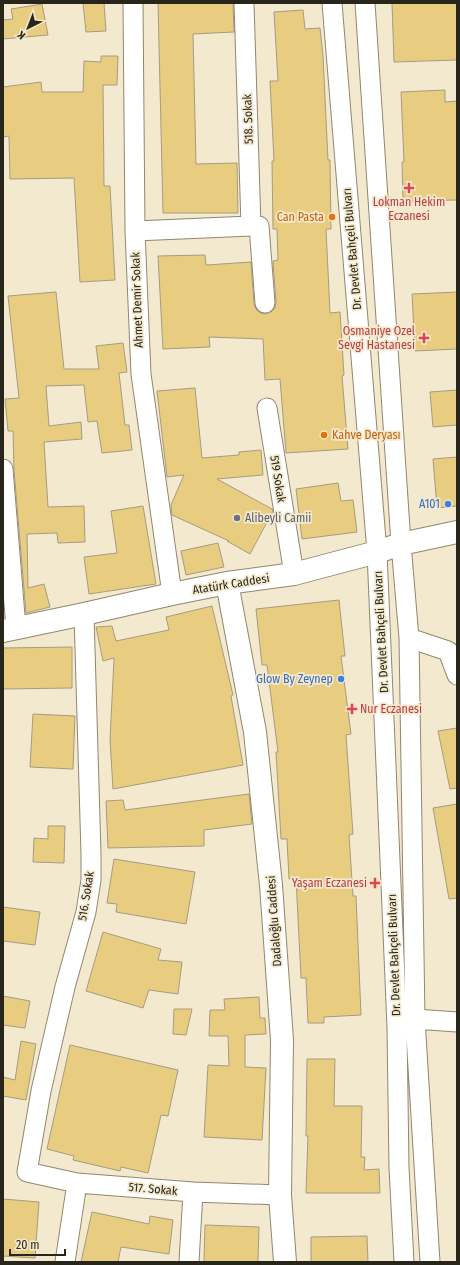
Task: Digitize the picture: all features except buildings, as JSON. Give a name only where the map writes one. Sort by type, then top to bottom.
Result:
[{"type":"street","name":"Ahmet Demir Sokak","points":[[133,3],[134,232],[141,374],[172,594]]},
{"type":"street","name":"518. Sokak","points":[[244,3],[255,226],[265,303]]},
{"type":"street","name":"Dr. Devlet Bahçeli Bulvarı","points":[[332,3],[377,552],[396,1027],[399,1168],[404,1262]]},
{"type":"street","name":"Dr. Devlet Bahçeli Bulvarı","points":[[365,3],[401,544],[409,638],[416,1019],[430,1262]]},
{"type":"street","points":[[134,232],[255,226]]},
{"type":"street","name":"519 Sokak","points":[[266,408],[294,574]]},
{"type":"street","points":[[3,469],[10,630]]},
{"type":"street","name":"Atatürk Caddesi","points":[[10,630],[227,583],[294,574],[377,552],[401,544],[457,532]]},
{"type":"street","name":"Dadaloğlu Caddesi","points":[[227,583],[255,732],[271,885],[282,1040],[280,1195],[285,1262]]},
{"type":"street","name":"516. Sokak","points":[[27,1172],[41,1091],[65,987],[86,912],[91,880],[84,614]]},
{"type":"street","points":[[409,638],[448,651],[457,675]]},
{"type":"street","points":[[416,1019],[457,1022]]},
{"type":"street","name":"517. Sokak","points":[[27,1172],[77,1183],[193,1192],[280,1195]]},
{"type":"street","points":[[65,1262],[77,1183]]},
{"type":"street","points":[[189,1262],[193,1192]]},
{"type":"place","name":"Lokman Hekim Eczanesi","points":[[409,188]]},
{"type":"place","name":"Can Pasta","points":[[332,217]]},
{"type":"place","name":"Osmaniye Ozel Sevgi Hastanesi","points":[[424,338]]},
{"type":"place","name":"Kahve Deryası","points":[[324,435]]},
{"type":"place","name":"A101","points":[[448,504]]},
{"type":"place","name":"Alibeyli Camii","points":[[237,518]]},
{"type":"place","name":"Glow By Zeynep","points":[[341,679]]},
{"type":"place","name":"Nur Eczanesi","points":[[352,709]]},
{"type":"place","name":"Yaşam Eczanesi","points":[[375,883]]}]
